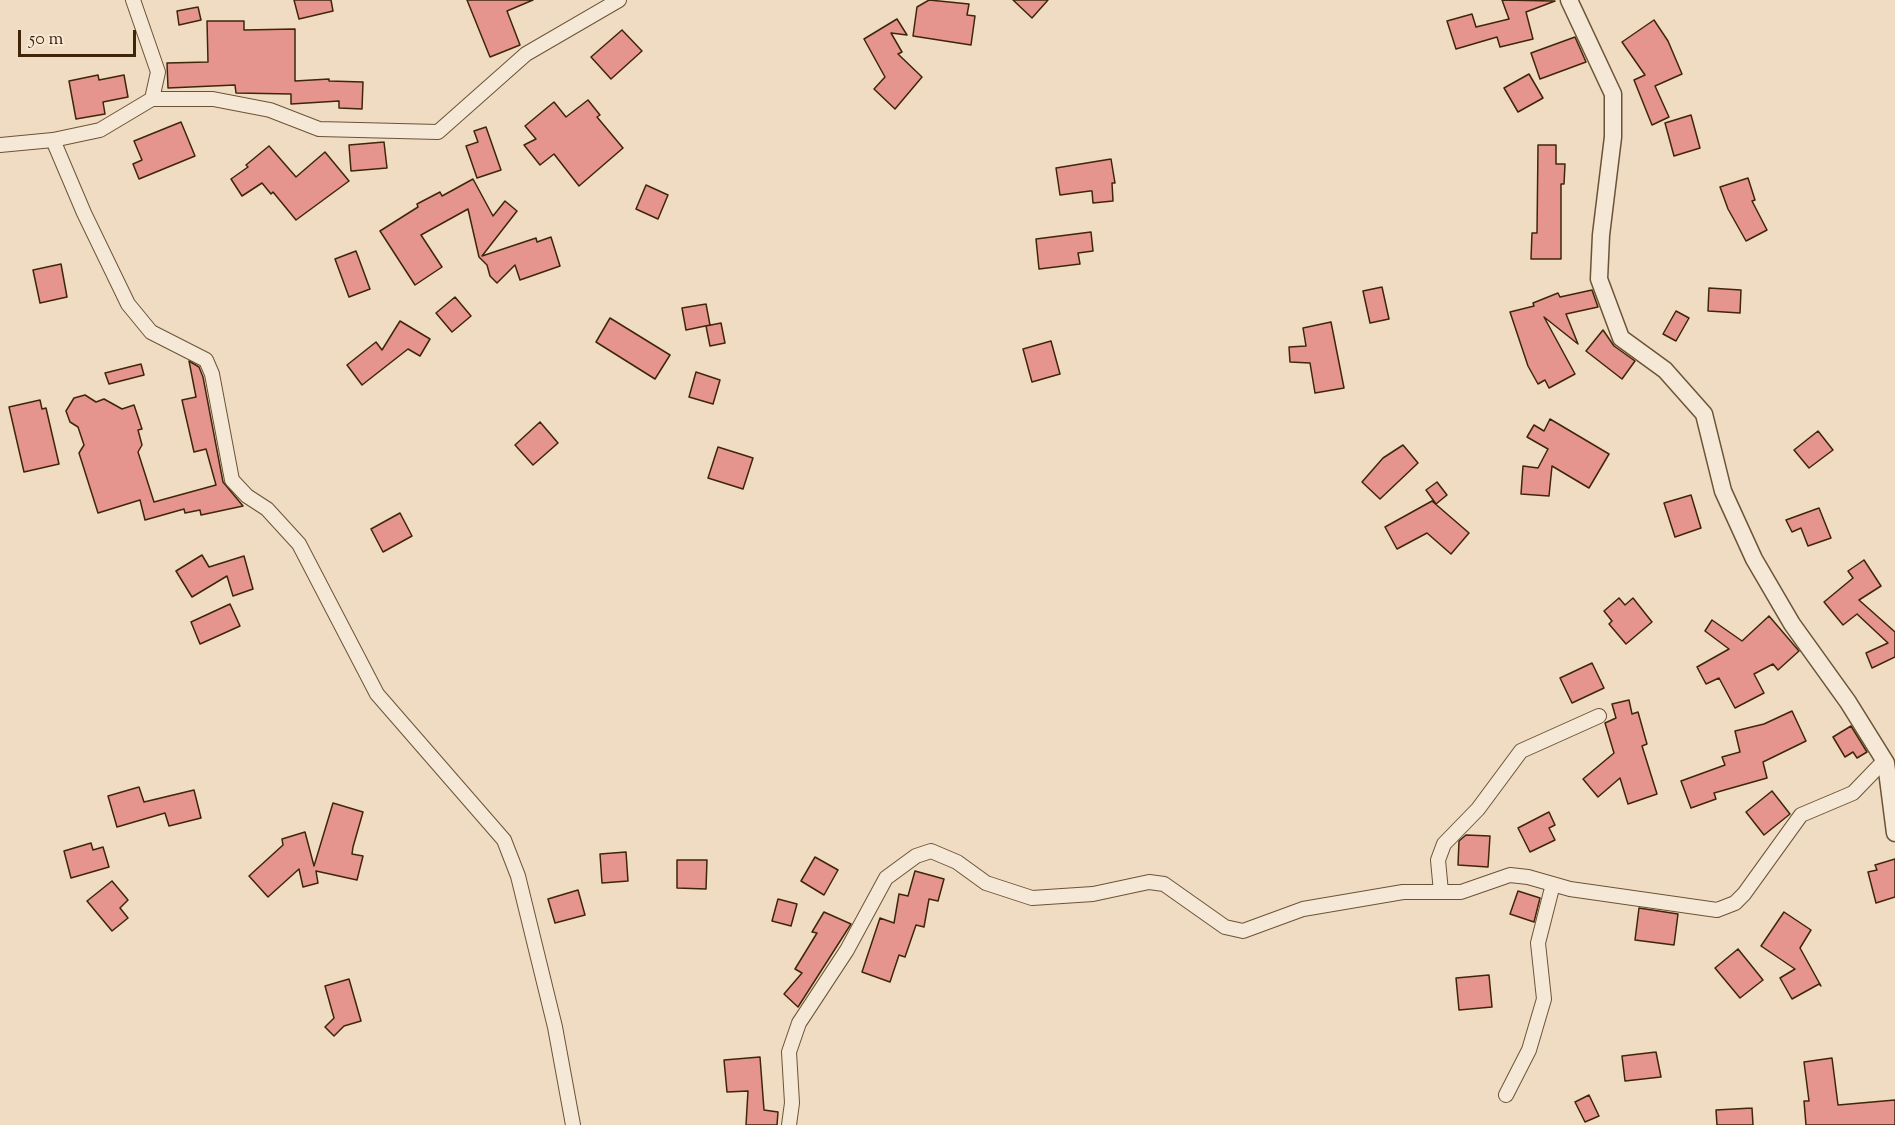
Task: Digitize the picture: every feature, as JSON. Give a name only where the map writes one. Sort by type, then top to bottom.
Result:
[{"type":"street","points":[[133,0],[158,72],[152,99]]},
{"type":"street","points":[[0,145],[53,140],[100,130],[152,99],[213,99],[270,110],[319,129],[438,132],[526,54],[619,0]]},
{"type":"street","points":[[1569,0],[1613,94],[1613,136],[1601,236],[1599,279],[1621,338],[1665,370],[1704,414],[1723,491],[1754,559],[1792,624],[1848,702],[1886,763],[1895,833]]},
{"type":"street","points":[[53,140],[84,213],[128,304],[151,332],[206,360],[212,374],[232,480],[247,496],[267,509],[299,544],[377,694],[504,840],[518,876],[555,1027],[573,1125]]},
{"type":"street","points":[[1441,892],[1438,860],[1444,844],[1478,808],[1521,751],[1599,716]]},
{"type":"street","points":[[789,1125],[792,1103],[789,1052],[799,1023],[847,950],[886,878],[916,856],[931,851],[957,862],[987,883],[1032,898],[1093,894],[1149,882],[1164,884],[1225,927],[1243,931],[1303,909],[1403,892],[1461,892],[1510,875],[1528,876],[1570,889],[1660,904],[1717,910],[1735,903],[1744,894],[1802,815],[1853,793],[1880,765],[1886,763]]},
{"type":"street","points":[[1506,1095],[1529,1050],[1544,999],[1538,943],[1553,884]]},
{"type":"building","points":[[294,0],[331,0],[333,11],[299,19]]},
{"type":"building","points":[[467,0],[533,0],[507,11],[520,45],[490,57]]},
{"type":"building","points":[[929,0],[969,4],[967,15],[975,16],[971,45],[913,36],[917,7]]},
{"type":"building","points":[[1013,0],[1048,0],[1032,18]]},
{"type":"building","points":[[1502,0],[1555,1],[1526,12],[1533,39],[1500,47],[1497,37],[1456,49],[1447,21],[1472,14],[1476,27],[1509,19]]},
{"type":"building","points":[[198,7],[201,20],[179,25],[177,11]]},
{"type":"building","points":[[897,19],[907,35],[891,33],[902,52],[898,54],[922,77],[895,109],[874,89],[885,77],[864,39]]},
{"type":"building","points":[[1654,20],[1668,41],[1682,74],[1655,86],[1669,117],[1652,125],[1634,80],[1645,75],[1622,42]]},
{"type":"building","points":[[207,21],[244,21],[244,30],[295,29],[295,81],[329,79],[329,81],[363,82],[362,109],[339,108],[339,101],[291,104],[291,94],[236,93],[235,85],[168,88],[167,63],[208,62]]},
{"type":"building","points":[[622,30],[642,51],[611,79],[591,57]]},
{"type":"building","points":[[1575,37],[1586,62],[1540,79],[1531,53]]},
{"type":"building","points":[[1529,74],[1543,98],[1518,112],[1504,88]]},
{"type":"building","points":[[98,75],[99,80],[124,75],[128,97],[103,102],[105,114],[76,119],[69,81]]},
{"type":"building","points":[[588,100],[600,115],[597,117],[623,148],[579,186],[554,154],[540,165],[524,145],[536,139],[525,126],[554,102],[566,117]]},
{"type":"building","points":[[1691,115],[1700,148],[1674,156],[1665,123]]},
{"type":"building","points":[[181,122],[195,156],[139,179],[133,164],[142,160],[134,141]]},
{"type":"building","points":[[486,127],[501,170],[477,178],[466,146],[478,142],[474,131]]},
{"type":"building","points":[[384,142],[387,168],[351,171],[349,145]]},
{"type":"building","points":[[1538,145],[1556,145],[1556,164],[1565,164],[1564,184],[1561,184],[1561,259],[1531,259],[1532,233],[1537,233]]},
{"type":"building","points":[[269,146],[296,177],[325,152],[349,181],[296,220],[273,192],[271,194],[262,183],[242,196],[231,179],[248,167],[246,165]]},
{"type":"building","points":[[1111,159],[1115,183],[1112,183],[1113,201],[1093,203],[1092,191],[1060,195],[1056,168]]},
{"type":"building","points":[[1748,178],[1755,200],[1752,201],[1767,230],[1746,241],[1728,209],[1720,187]]},
{"type":"building","points":[[473,179],[493,216],[505,201],[517,211],[482,256],[536,238],[537,242],[551,237],[560,266],[520,280],[515,265],[497,283],[490,276],[487,265],[479,257],[468,209],[421,235],[442,267],[415,285],[380,231],[418,207],[417,204],[440,192],[442,196]]},
{"type":"building","points":[[646,185],[668,195],[658,219],[636,209]]},
{"type":"building","points":[[1091,232],[1093,251],[1078,253],[1080,264],[1039,269],[1036,239]]},
{"type":"building","points":[[356,251],[370,289],[349,297],[335,259]]},
{"type":"building","points":[[61,264],[67,297],[40,303],[33,270]]},
{"type":"building","points":[[1382,287],[1389,319],[1370,323],[1363,291]]},
{"type":"building","points":[[1709,288],[1741,290],[1740,313],[1708,311]]},
{"type":"building","points":[[1592,290],[1598,307],[1566,314],[1578,344],[1544,317],[1575,374],[1549,388],[1545,380],[1538,384],[1528,366],[1510,312],[1534,306],[1533,303],[1558,293],[1560,297]]},
{"type":"building","points":[[455,297],[471,316],[452,332],[436,313]]},
{"type":"building","points":[[706,304],[710,325],[686,330],[682,308]]},
{"type":"building","points":[[1676,311],[1689,318],[1676,341],[1663,334]]},
{"type":"building","points":[[610,318],[670,355],[655,379],[596,342]]},
{"type":"building","points":[[400,321],[430,339],[420,356],[408,349],[362,385],[347,365],[376,342],[382,350]]},
{"type":"building","points":[[1331,322],[1344,388],[1315,393],[1310,363],[1290,362],[1289,347],[1306,346],[1303,328]]},
{"type":"building","points":[[721,323],[725,343],[710,346],[706,326]]},
{"type":"building","points":[[1603,330],[1614,346],[1635,361],[1622,379],[1586,351]]},
{"type":"building","points":[[1051,341],[1060,374],[1032,382],[1023,349]]},
{"type":"building","points":[[189,361],[199,367],[203,377],[223,482],[243,506],[201,515],[200,510],[185,513],[184,509],[145,520],[140,500],[98,513],[79,453],[84,445],[78,427],[70,422],[66,411],[74,398],[85,395],[96,402],[104,399],[122,409],[134,405],[142,429],[138,430],[142,445],[138,452],[154,502],[216,485],[206,449],[194,452],[182,400],[196,397]]},
{"type":"building","points":[[141,364],[144,375],[109,384],[105,373]]},
{"type":"building","points":[[696,372],[720,380],[713,404],[689,397]]},
{"type":"building","points":[[40,400],[42,409],[46,408],[59,464],[24,472],[9,407]]},
{"type":"building","points":[[1550,419],[1609,454],[1589,488],[1552,466],[1549,496],[1521,494],[1523,466],[1538,468],[1548,449],[1527,437],[1534,425],[1544,431]]},
{"type":"building","points":[[540,422],[558,443],[533,465],[515,445]]},
{"type":"building","points":[[1818,431],[1833,450],[1809,468],[1794,450]]},
{"type":"building","points":[[1403,445],[1418,463],[1380,499],[1362,482],[1383,458]]},
{"type":"building","points":[[718,447],[753,458],[743,489],[708,478]]},
{"type":"building","points":[[1437,482],[1447,495],[1436,504],[1426,490]]},
{"type":"building","points":[[1691,495],[1701,528],[1675,537],[1664,503]]},
{"type":"building","points":[[1432,501],[1469,533],[1451,554],[1427,533],[1397,549],[1385,527]]},
{"type":"building","points":[[1819,508],[1831,538],[1808,546],[1801,528],[1792,532],[1786,520]]},
{"type":"building","points":[[400,513],[412,536],[383,552],[371,529]]},
{"type":"building","points":[[202,555],[209,567],[244,556],[253,589],[233,596],[227,576],[192,597],[176,571]]},
{"type":"building","points":[[1864,560],[1881,586],[1859,600],[1895,632],[1895,657],[1872,668],[1866,653],[1888,643],[1857,614],[1843,625],[1824,602],[1853,578],[1848,571]]},
{"type":"building","points":[[1619,598],[1625,605],[1633,598],[1652,622],[1626,644],[1609,624],[1612,621],[1604,611]]},
{"type":"building","points":[[230,604],[240,626],[200,644],[191,622]]},
{"type":"building","points":[[1769,616],[1799,651],[1778,670],[1773,664],[1754,674],[1764,693],[1735,708],[1719,678],[1706,684],[1697,667],[1729,649],[1705,631],[1712,620],[1742,641]]},
{"type":"building","points":[[1592,663],[1604,688],[1572,703],[1560,678]]},
{"type":"building","points":[[1629,700],[1632,714],[1638,712],[1647,744],[1642,746],[1657,794],[1628,804],[1620,778],[1598,797],[1583,779],[1614,753],[1605,723],[1616,718],[1612,704]]},
{"type":"building","points":[[1792,711],[1806,741],[1763,762],[1767,778],[1714,793],[1716,799],[1691,808],[1681,781],[1725,765],[1722,757],[1740,752],[1735,731],[1764,724]]},
{"type":"building","points":[[1851,726],[1867,752],[1857,758],[1853,752],[1845,757],[1833,737]]},
{"type":"building","points":[[139,787],[144,802],[194,790],[201,818],[169,826],[165,813],[117,827],[108,796]]},
{"type":"building","points":[[1772,791],[1790,814],[1764,835],[1746,812]]},
{"type":"building","points":[[333,803],[363,812],[352,854],[363,856],[357,880],[316,871],[318,883],[303,887],[299,869],[268,897],[249,876],[283,845],[282,839],[305,832],[314,866]]},
{"type":"building","points":[[1549,812],[1555,825],[1549,828],[1555,840],[1530,852],[1518,828]]},
{"type":"building","points":[[1466,835],[1490,836],[1488,867],[1458,865],[1459,841]]},
{"type":"building","points":[[91,843],[93,850],[103,847],[109,867],[71,878],[64,851]]},
{"type":"building","points":[[626,852],[628,881],[602,883],[600,854]]},
{"type":"building","points":[[815,857],[838,870],[824,895],[801,881]]},
{"type":"building","points":[[1895,859],[1895,897],[1876,903],[1868,872],[1877,870],[1875,865]]},
{"type":"building","points":[[677,860],[707,860],[706,889],[677,888]]},
{"type":"building","points":[[915,871],[944,879],[938,901],[929,899],[924,927],[916,925],[905,957],[899,955],[890,982],[862,972],[880,918],[894,923],[899,894],[908,896]]},
{"type":"building","points":[[112,881],[128,900],[120,908],[128,918],[112,931],[87,901]]},
{"type":"building","points":[[578,890],[585,915],[555,923],[548,899]]},
{"type":"building","points":[[1518,891],[1540,898],[1534,922],[1510,914]]},
{"type":"building","points":[[778,899],[797,904],[791,926],[772,921]]},
{"type":"building","points":[[1639,908],[1678,914],[1674,945],[1635,940]]},
{"type":"building","points":[[824,912],[851,924],[798,1007],[784,994],[802,973],[795,969],[817,933],[812,932]]},
{"type":"building","points":[[1784,912],[1811,930],[1800,948],[1821,986],[1819,984],[1792,999],[1780,978],[1795,969],[1761,946]]},
{"type":"building","points":[[1738,949],[1763,980],[1740,998],[1715,968]]},
{"type":"building","points":[[1489,975],[1492,1007],[1459,1010],[1456,978]]},
{"type":"building","points":[[349,979],[361,1021],[344,1026],[334,1036],[325,1027],[334,1018],[325,986]]},
{"type":"building","points":[[1656,1052],[1661,1077],[1625,1081],[1622,1056]]},
{"type":"building","points":[[760,1057],[764,1110],[778,1112],[777,1125],[746,1125],[748,1091],[727,1092],[724,1060]]},
{"type":"building","points":[[1832,1058],[1838,1105],[1895,1100],[1895,1125],[1806,1125],[1804,1101],[1809,1101],[1804,1062]]},
{"type":"building","points":[[1589,1095],[1599,1116],[1585,1122],[1575,1102]]},
{"type":"building","points":[[1752,1108],[1753,1125],[1717,1125],[1716,1110]]}]
